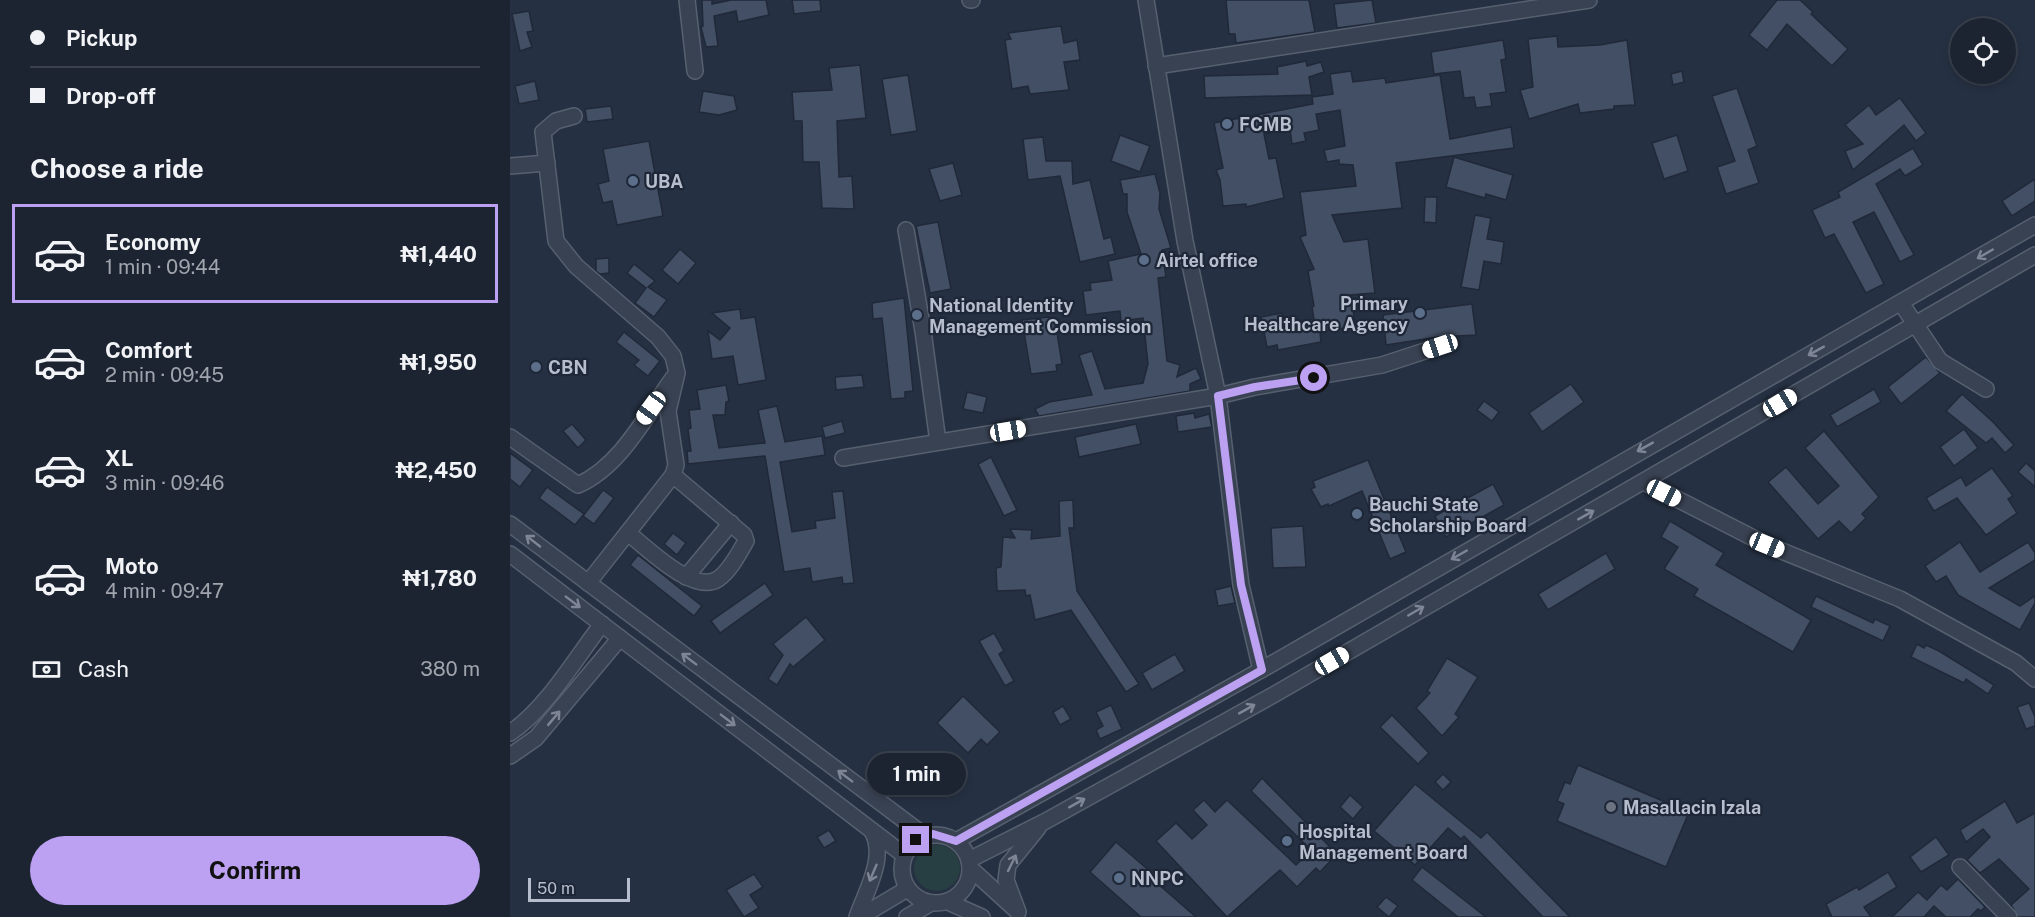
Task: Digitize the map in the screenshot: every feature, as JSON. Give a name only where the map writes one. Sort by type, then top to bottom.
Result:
[{"type":"street","points":[[687,0],[695,71]]},
{"type":"street","points":[[1146,0],[1185,241],[1218,396],[1241,585],[1262,670]]},
{"type":"street","points":[[1156,66],[1589,0]]},
{"type":"street","points":[[574,116],[556,121],[543,132],[556,241],[576,266],[658,337],[673,356],[677,373],[668,411],[676,465],[673,475],[588,583]]},
{"type":"street","points":[[510,166],[547,163]]},
{"type":"street","points":[[956,841],[1262,670],[1619,462],[2035,225]]},
{"type":"street","points":[[906,230],[938,442]]},
{"type":"street","points":[[948,902],[964,888],[970,864],[1275,694],[2035,255]]},
{"type":"street","points":[[1901,303],[1940,362],[1986,389]]},
{"type":"street","points":[[843,458],[1218,396],[1255,387],[1382,365],[1440,346]]},
{"type":"street","points":[[510,437],[578,484],[591,479],[613,460],[677,373]]},
{"type":"street","points":[[628,533],[686,577],[705,583],[718,579],[729,567],[746,541],[744,535],[673,475]]},
{"type":"street","points":[[1644,482],[1767,545],[1900,599],[2016,663],[2035,679]]},
{"type":"street","points":[[686,577],[731,523]]},
{"type":"street","points":[[510,524],[925,836]]},
{"type":"street","points":[[510,554],[904,855]]},
{"type":"street","points":[[510,733],[523,724],[536,710],[602,624]]},
{"type":"street","points":[[510,756],[536,738],[620,638]]},
{"type":"street","points":[[1021,914],[1006,880],[1008,866],[1044,822]]},
{"type":"street","points":[[859,917],[878,857],[879,846],[871,828]]},
{"type":"street","points":[[982,917],[948,902],[931,903],[914,896],[907,889],[901,866],[904,855],[916,840],[925,836],[941,835],[956,841],[970,864],[1021,914]]},
{"type":"street","points":[[1960,867],[2009,917]]},
{"type":"street","points":[[859,917],[907,889]]},
{"type":"street","points":[[907,917],[931,903]]},
{"type":"green space","points":[[937,845],[953,852],[960,868],[953,884],[937,891],[921,884],[914,868],[921,852]]},
{"type":"building","points":[[702,0],[712,0],[712,4],[731,0],[766,0],[769,15],[738,22],[736,11],[714,16],[718,46],[706,47],[701,27],[703,26]]},
{"type":"building","points":[[792,0],[820,0],[821,11],[794,14]]},
{"type":"building","points":[[1226,0],[1309,0],[1315,32],[1236,43],[1235,34],[1229,34]]},
{"type":"building","points":[[1372,0],[1376,23],[1337,28],[1334,4]]},
{"type":"building","points":[[1777,0],[1800,0],[1813,12],[1811,14],[1848,49],[1832,66],[1787,24],[1767,50],[1749,35]]},
{"type":"building","points":[[529,11],[533,31],[527,32],[532,47],[520,51],[512,14]]},
{"type":"building","points":[[1061,26],[1064,43],[1077,40],[1080,60],[1064,62],[1069,90],[1030,94],[1028,86],[1012,89],[1005,40],[1011,39],[1008,33]]},
{"type":"building","points":[[1557,36],[1558,47],[1600,45],[1627,40],[1635,105],[1614,106],[1614,109],[1580,113],[1578,104],[1529,119],[1520,90],[1533,87],[1528,39]]},
{"type":"building","points":[[1503,40],[1506,59],[1501,60],[1506,92],[1490,94],[1492,106],[1476,108],[1474,97],[1464,98],[1460,71],[1434,74],[1431,52]]},
{"type":"building","points":[[1306,61],[1307,66],[1321,62],[1324,72],[1309,77],[1312,95],[1205,98],[1204,76],[1278,74],[1277,67]]},
{"type":"building","points":[[860,65],[866,118],[837,121],[839,177],[852,176],[854,209],[822,208],[819,162],[803,162],[802,121],[794,121],[792,92],[832,90],[829,68]]},
{"type":"building","points":[[1351,71],[1353,82],[1385,78],[1386,83],[1440,75],[1450,139],[1511,127],[1514,148],[1396,163],[1402,208],[1332,215],[1344,242],[1368,239],[1375,293],[1350,295],[1356,326],[1320,332],[1321,342],[1278,350],[1277,345],[1267,347],[1261,317],[1282,313],[1284,325],[1314,319],[1308,271],[1314,269],[1300,237],[1306,235],[1300,192],[1356,186],[1353,165],[1339,164],[1339,160],[1327,162],[1324,150],[1345,146],[1340,110],[1316,114],[1319,130],[1304,133],[1306,141],[1292,144],[1290,129],[1264,134],[1269,159],[1276,158],[1284,198],[1246,207],[1246,204],[1223,206],[1220,180],[1216,170],[1223,168],[1214,123],[1313,104],[1312,97],[1333,94],[1330,74]]},
{"type":"building","points":[[1682,71],[1684,82],[1673,85],[1671,74]]},
{"type":"building","points":[[908,75],[917,131],[891,135],[882,79]]},
{"type":"building","points":[[535,81],[539,100],[519,104],[515,86]]},
{"type":"building","points":[[1737,88],[1757,146],[1748,150],[1759,183],[1726,194],[1717,167],[1735,161],[1712,96]]},
{"type":"building","points":[[703,91],[734,96],[737,110],[719,115],[699,112]]},
{"type":"building","points":[[1900,98],[1926,133],[1916,141],[1904,125],[1853,170],[1845,151],[1863,144],[1845,125],[1869,105],[1876,115]]},
{"type":"building","points":[[611,106],[613,119],[587,122],[585,109]]},
{"type":"building","points":[[1120,135],[1150,146],[1140,172],[1111,161]]},
{"type":"building","points":[[1677,135],[1688,171],[1664,179],[1652,143]]},
{"type":"building","points":[[1043,137],[1046,161],[1072,161],[1073,184],[1090,180],[1104,239],[1111,237],[1115,254],[1080,262],[1060,176],[1028,180],[1023,139]]},
{"type":"building","points":[[649,141],[663,216],[617,225],[612,201],[603,203],[598,184],[609,181],[603,149]]},
{"type":"building","points":[[1913,148],[1923,165],[1905,176],[1900,169],[1876,184],[1914,255],[1900,262],[1874,212],[1853,222],[1884,284],[1866,293],[1834,234],[1825,238],[1812,210],[1840,197],[1838,192]]},
{"type":"building","points":[[1454,157],[1513,175],[1506,200],[1486,194],[1485,198],[1446,187]]},
{"type":"building","points":[[953,163],[962,195],[940,201],[929,169]]},
{"type":"building","points":[[1155,174],[1160,193],[1159,209],[1171,248],[1162,250],[1166,277],[1158,278],[1167,361],[1180,365],[1177,377],[1196,368],[1201,379],[1190,384],[1190,391],[1039,416],[1035,409],[1049,402],[1092,395],[1079,355],[1092,351],[1105,389],[1143,383],[1148,364],[1143,318],[1121,321],[1120,311],[1086,315],[1083,291],[1091,290],[1090,283],[1112,280],[1108,261],[1141,254],[1127,212],[1127,194],[1123,194],[1120,180]]},
{"type":"building","points":[[2035,179],[2035,201],[2012,216],[2002,201]]},
{"type":"building","points":[[1425,197],[1437,197],[1436,223],[1424,222]]},
{"type":"building","points":[[1475,215],[1491,218],[1487,239],[1504,242],[1501,264],[1484,261],[1479,290],[1461,287]]},
{"type":"building","points":[[938,222],[951,289],[930,293],[916,226]]},
{"type":"building","points":[[680,249],[696,263],[678,284],[662,270]]},
{"type":"building","points":[[609,258],[609,273],[600,274],[596,271],[596,259]]},
{"type":"building","points":[[634,264],[655,281],[648,287],[667,300],[654,317],[635,303],[646,288],[627,273]]},
{"type":"building","points":[[904,298],[913,391],[905,392],[905,398],[891,399],[882,318],[873,319],[872,303]]},
{"type":"building","points":[[1472,304],[1476,335],[1438,337],[1386,345],[1383,315]]},
{"type":"building","points":[[740,309],[741,319],[755,317],[766,380],[738,385],[733,356],[712,359],[708,331],[720,340],[730,328],[712,313]]},
{"type":"building","points":[[1049,317],[1049,321],[1055,320],[1062,364],[1056,365],[1057,371],[1031,374],[1022,320]]},
{"type":"building","points":[[624,332],[660,361],[648,376],[634,365],[639,360],[616,342]]},
{"type":"building","points":[[1926,357],[1940,373],[1901,404],[1888,387]]},
{"type":"building","points":[[862,375],[864,387],[836,390],[835,377]]},
{"type":"building","points":[[1571,384],[1584,402],[1542,432],[1529,413]]},
{"type":"building","points":[[726,385],[729,401],[726,402],[725,415],[713,415],[719,448],[765,443],[758,410],[777,406],[785,442],[822,436],[825,455],[780,462],[792,532],[816,528],[815,521],[835,518],[832,492],[843,491],[854,583],[843,584],[842,577],[812,582],[810,568],[784,572],[765,456],[688,464],[687,451],[691,451],[688,429],[691,428],[689,410],[700,409],[697,390]]},
{"type":"building","points":[[1874,389],[1881,402],[1837,427],[1830,415]]},
{"type":"building","points":[[967,392],[987,397],[983,413],[963,409]]},
{"type":"building","points":[[1962,394],[2014,445],[2005,453],[1992,438],[1986,443],[1946,411]]},
{"type":"building","points":[[1484,401],[1499,412],[1492,421],[1477,410]]},
{"type":"building","points":[[1194,413],[1195,418],[1209,414],[1212,427],[1178,432],[1176,416]]},
{"type":"building","points":[[842,421],[845,433],[825,438],[822,427]]},
{"type":"building","points":[[572,424],[586,440],[578,448],[563,431]]},
{"type":"building","points":[[1136,424],[1141,444],[1079,457],[1075,437]]},
{"type":"building","points":[[1964,429],[1978,448],[1954,466],[1940,447]]},
{"type":"building","points":[[1824,431],[1879,497],[1862,514],[1866,518],[1851,533],[1839,521],[1818,539],[1768,482],[1786,467],[1818,504],[1839,486],[1805,448]]},
{"type":"building","points":[[510,453],[533,470],[520,487],[510,479]]},
{"type":"building","points":[[991,457],[1017,510],[1004,516],[978,464]]},
{"type":"building","points":[[1368,460],[1406,552],[1390,559],[1362,491],[1329,506],[1328,504],[1321,507],[1311,489],[1315,487],[1313,481]]},
{"type":"building","points":[[2026,463],[2035,471],[2035,487],[2018,472]]},
{"type":"building","points":[[1992,468],[2013,496],[2008,499],[2017,513],[1986,535],[1957,498],[1934,511],[1926,498],[1961,477],[1966,486]]},
{"type":"building","points":[[1493,484],[1504,505],[1446,537],[1435,516]]},
{"type":"building","points":[[547,487],[584,514],[575,525],[539,498]]},
{"type":"building","points":[[603,490],[614,498],[594,524],[583,516]]},
{"type":"building","points":[[1073,500],[1074,528],[1069,528],[1077,591],[1139,684],[1126,692],[1071,610],[1035,620],[1030,595],[1026,596],[1025,590],[997,591],[996,568],[1001,567],[1003,537],[1015,538],[1010,529],[1032,530],[1031,539],[1060,536],[1059,501]]},
{"type":"building","points":[[1670,521],[1724,553],[1716,565],[1811,620],[1793,652],[1694,596],[1698,589],[1664,569],[1678,547],[1661,537]]},
{"type":"building","points":[[1303,526],[1306,567],[1273,568],[1271,528]]},
{"type":"building","points":[[673,533],[686,543],[677,555],[664,544]]},
{"type":"building","points":[[1960,542],[1980,572],[2028,542],[2035,553],[2035,560],[1989,588],[2020,606],[2035,596],[2035,603],[2020,630],[1958,595],[1946,576],[1936,582],[1925,566]]},
{"type":"building","points":[[1606,553],[1615,569],[1548,610],[1538,594]]},
{"type":"building","points":[[638,555],[702,606],[694,616],[630,565]]},
{"type":"building","points":[[765,583],[773,595],[720,633],[711,621]]},
{"type":"building","points":[[1231,586],[1235,603],[1218,606],[1215,590]]},
{"type":"building","points":[[1816,596],[1873,623],[1875,619],[1890,626],[1883,641],[1811,607]]},
{"type":"building","points":[[806,617],[825,640],[793,667],[790,664],[777,685],[768,679],[783,655],[773,644]]},
{"type":"building","points":[[994,633],[1004,651],[999,654],[1014,681],[1005,686],[979,641]]},
{"type":"building","points":[[1917,644],[1939,651],[1994,685],[1988,694],[1966,679],[1964,683],[1911,657]]},
{"type":"building","points":[[1175,654],[1185,671],[1152,690],[1142,673]]},
{"type":"building","points":[[1447,658],[1478,677],[1455,714],[1459,717],[1442,736],[1416,708],[1430,693],[1427,691]]},
{"type":"building","points":[[963,696],[1000,732],[987,745],[981,739],[968,753],[937,723]]},
{"type":"building","points":[[2029,703],[2035,717],[2035,726],[2026,729],[2017,707]]},
{"type":"building","points":[[1111,705],[1122,729],[1100,739],[1096,730],[1103,726],[1096,712]]},
{"type":"building","points":[[1063,706],[1071,719],[1060,725],[1053,712]]},
{"type":"building","points":[[1392,715],[1429,753],[1418,764],[1380,727]]},
{"type":"building","points":[[1578,765],[1689,812],[1666,867],[1557,821],[1564,804],[1557,801],[1565,782],[1570,784]]},
{"type":"building","points":[[1443,774],[1451,782],[1443,790],[1435,782]]},
{"type":"building","points":[[1262,778],[1337,854],[1320,872],[1316,868],[1297,887],[1280,870],[1227,917],[1156,841],[1176,823],[1192,839],[1207,825],[1193,810],[1204,800],[1215,812],[1227,800],[1296,865],[1311,850],[1251,791]]},
{"type":"building","points":[[1415,784],[1481,838],[1487,832],[1570,917],[1543,917],[1464,836],[1461,839],[1448,828],[1415,865],[1374,831]]},
{"type":"building","points":[[1350,795],[1363,807],[1353,819],[1340,807]]},
{"type":"building","points":[[2005,801],[2017,823],[2035,813],[2035,917],[2018,917],[2011,905],[2029,889],[1999,859],[1980,873],[1967,860],[1990,837],[1983,829],[1966,842],[1960,830]]},
{"type":"building","points":[[829,830],[836,841],[824,848],[817,837]]},
{"type":"building","points":[[1936,837],[1949,855],[1921,872],[1910,857]]},
{"type":"building","points":[[1116,842],[1160,880],[1157,883],[1196,917],[1141,917],[1090,872]]},
{"type":"building","points":[[1422,867],[1486,917],[1458,917],[1412,880]]},
{"type":"building","points":[[1888,872],[1897,887],[1864,907],[1871,917],[1832,917],[1826,904],[1857,887],[1859,890]]},
{"type":"building","points":[[754,874],[763,887],[750,895],[759,908],[744,917],[726,890]]},
{"type":"building","points":[[1958,879],[1985,907],[1981,911],[1978,909],[1970,917],[1946,917],[1934,906],[1924,917],[1892,917],[1918,892],[1927,900],[1941,885],[1947,890]]},
{"type":"building","points":[[1386,897],[1398,906],[1389,917],[1377,907]]},
{"type":"place","name":"FCMB","points":[[1227,124]]},
{"type":"place","name":"UBA","points":[[633,181]]},
{"type":"place","name":"Airtel office","points":[[1144,260]]},
{"type":"place","name":"Primary Healthcare Agency","points":[[1420,313]]},
{"type":"place","name":"National Identity Management Commission","points":[[917,315]]},
{"type":"place","name":"CBN","points":[[536,367]]},
{"type":"place","name":"Bauchi State Scholarship Board","points":[[1357,514]]},
{"type":"place","name":"Masallacin Izala","points":[[1611,807]]},
{"type":"place","name":"Hospital Management Board","points":[[1287,841]]},
{"type":"place","name":"NNPC","points":[[1119,878]]},
{"type":"route","points":[[916,840],[933,834],[956,841],[1262,670],[1254,647],[1241,585],[1218,396],[1255,387],[1314,378]]}]
